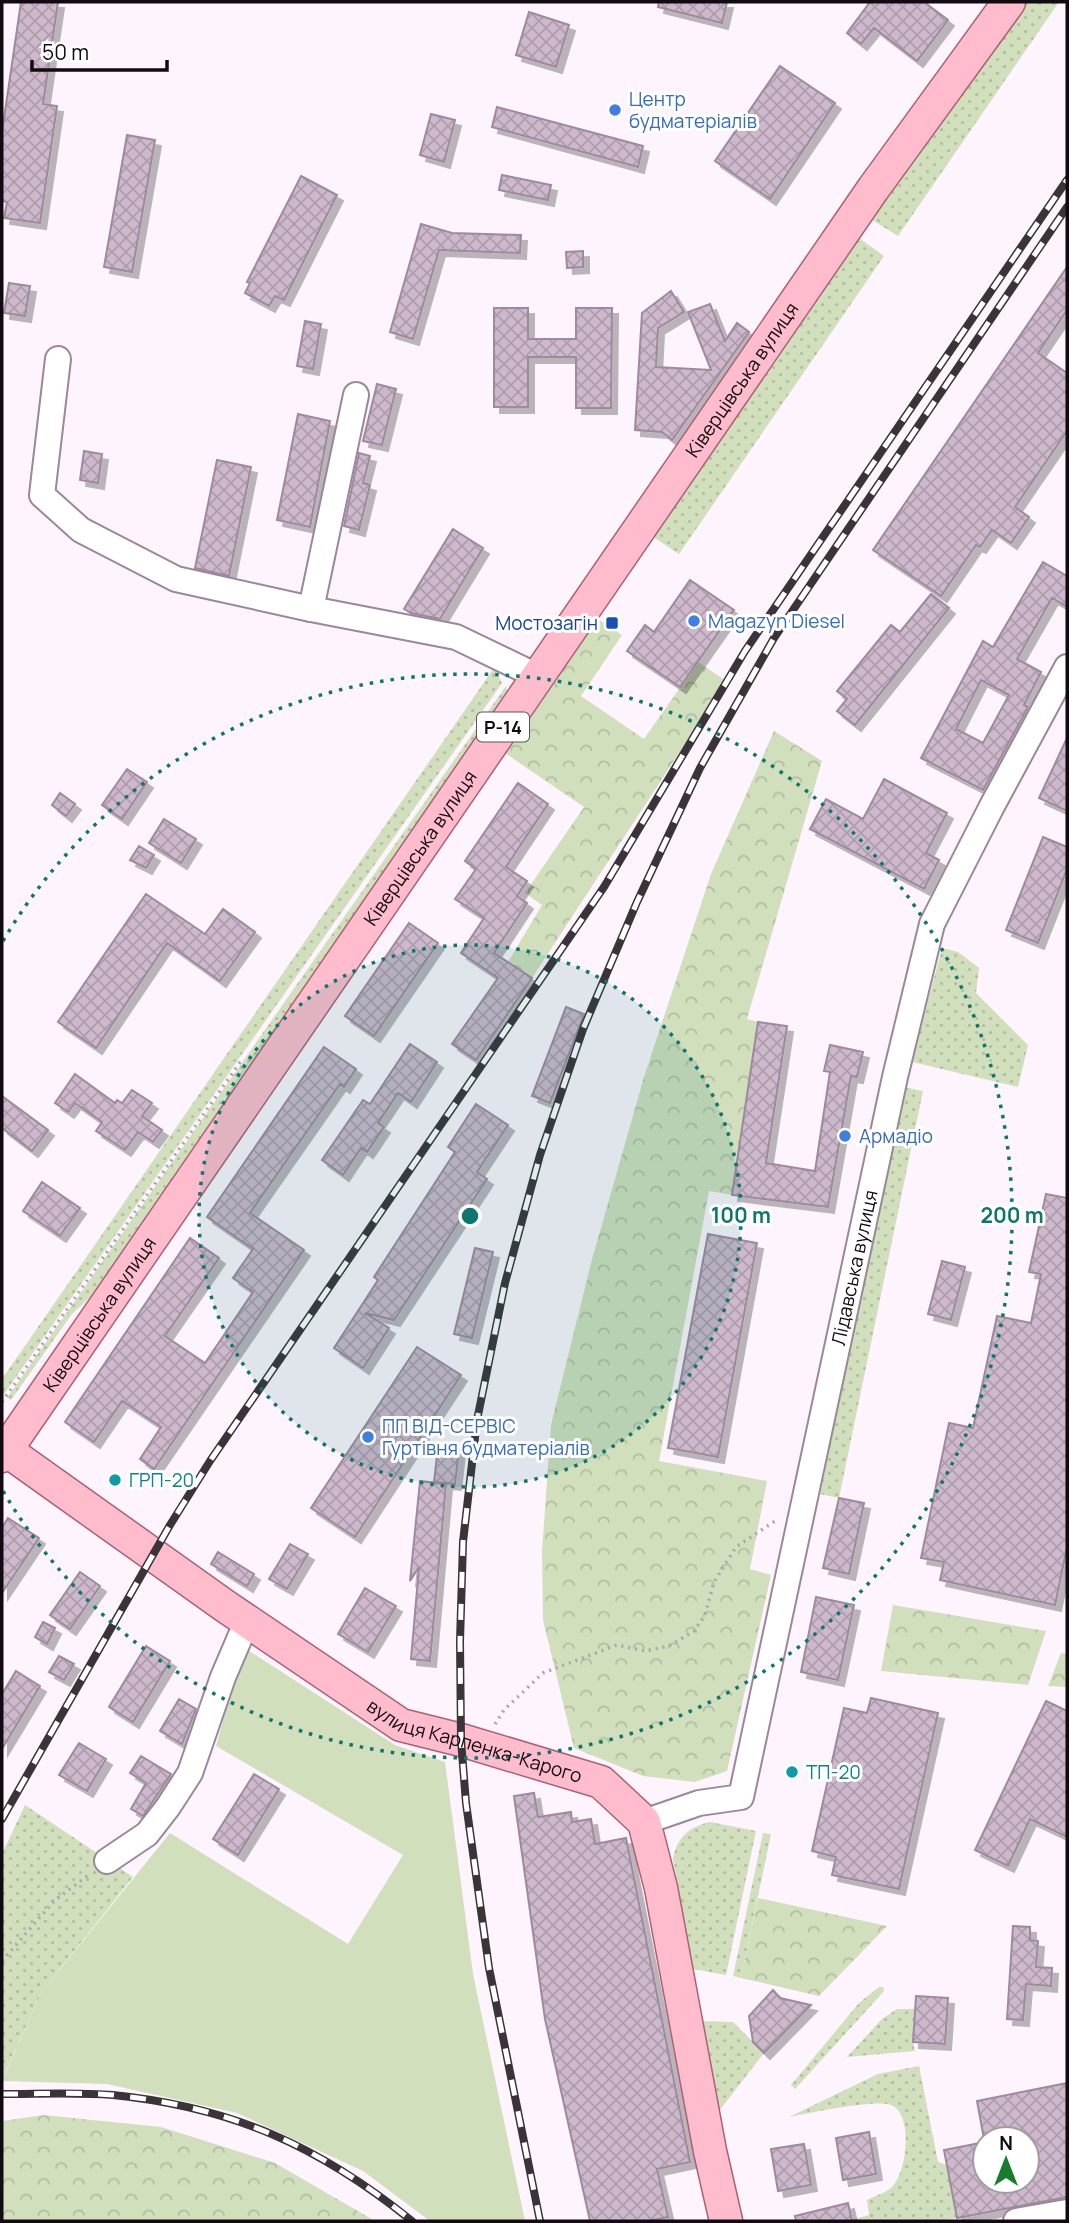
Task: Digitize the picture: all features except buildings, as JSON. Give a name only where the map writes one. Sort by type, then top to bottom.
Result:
[{"type":"main road","name":"Ківерцівська вулиця","points":[[4,1453],[873,189],[1009,2]]},
{"type":"main road","name":"вулиця Карпенка-Карого","points":[[4,1453],[401,1725],[601,1782],[644,1822]]},
{"type":"main road","points":[[644,1822],[661,1888],[710,2151],[726,2221]]},
{"type":"street","points":[[58,359],[42,495],[81,530],[176,579],[456,637],[537,676]]},
{"type":"street","points":[[311,609],[356,395]]},
{"type":"street","name":"Лідавська вулиця","points":[[644,1822],[699,1803],[741,1797],[895,1077],[932,924],[1067,667]]},
{"type":"street","points":[[107,1861],[147,1834],[190,1773],[223,1677],[247,1621]]},
{"type":"street","points":[[1016,2221],[1067,2212]]},
{"type":"path","points":[[480,1746],[504,1710],[543,1673],[617,1645],[645,1651],[669,1646],[694,1630],[705,1615],[714,1582],[736,1547],[804,1502]]},
{"type":"path","points":[[2,1962],[54,1901],[107,1861]]},
{"type":"green space","points":[[1022,2],[1059,2],[898,236],[869,218]]},
{"type":"green space","points":[[859,238],[884,256],[679,554],[653,537]]},
{"type":"green space","points":[[595,617],[622,635],[581,696],[644,739],[698,662],[726,681],[532,978],[508,962],[542,905],[525,893],[584,807],[502,751]]},
{"type":"green space","points":[[494,668],[502,683],[2,1397],[2,1379]]},
{"type":"green space","points":[[506,686],[508,700],[100,1288],[72,1314],[11,1400],[7,1398]]},
{"type":"green space","points":[[774,731],[822,761],[747,1019],[758,1022],[732,1195],[709,1191],[659,1461],[767,1481],[750,1569],[771,1575],[727,1771],[695,1782],[643,1776],[574,1748],[543,1620],[542,1551],[551,1425],[591,1263],[644,1077],[711,874]]},
{"type":"green space","points":[[942,948],[958,952],[979,968],[976,993],[1028,1045],[1018,1087],[912,1062]]},
{"type":"green space","points":[[904,1087],[923,1091],[839,1498],[820,1494]]},
{"type":"green space","points":[[893,1605],[1046,1631],[1028,1685],[881,1671]]},
{"type":"green space","points":[[243,1647],[395,1745],[445,1762],[473,1974],[525,2221],[430,2221],[363,2171],[237,2113],[107,2084],[2,2081],[41,1993],[170,1833],[348,1944],[403,1855],[216,1746]]},
{"type":"green space","points":[[1061,1653],[1067,1654],[1067,1687],[1048,1686]]},
{"type":"green space","points":[[25,1805],[133,1877],[41,1993],[2,2080],[2,1854]]},
{"type":"green space","points":[[710,1822],[756,1831],[726,1975],[693,1969],[673,1859],[685,1834]]},
{"type":"green space","points":[[763,1833],[771,1834],[741,1978],[733,1976]]},
{"type":"green space","points":[[758,1898],[887,1926],[819,1996],[741,1978]]},
{"type":"green space","points":[[879,1987],[883,1987],[884,1991],[795,2089],[791,2085],[859,2003]]},
{"type":"green space","points":[[897,2009],[915,2009],[915,2051],[847,2057],[882,2019]]},
{"type":"green space","points":[[701,2021],[733,2022],[764,2053],[719,2111]]},
{"type":"green space","points":[[919,2066],[938,2162],[947,2165],[957,2218],[941,2221],[847,2221],[869,2215],[867,2200],[889,2190],[897,2181],[906,2145],[903,2120],[898,2111],[891,2105],[871,2104],[789,2117],[878,2074]]},
{"type":"green space","points":[[44,2115],[161,2127],[275,2163],[375,2221],[2,2221],[2,2121]]},
{"type":"railway","points":[[2,1819],[170,1525],[210,1461],[604,887],[745,651],[1067,180]]},
{"type":"railway","points":[[540,2221],[489,1968],[466,1803],[461,1740],[463,1542],[477,1420],[505,1283],[540,1155],[583,1029],[637,902],[700,768],[774,638],[1067,207]]},
{"type":"railway","points":[[2,2094],[113,2095],[197,2109],[235,2120],[308,2151],[343,2171],[412,2221]]},
{"type":"place","name":"Центр будматеріалів","points":[[615,110]]},
{"type":"place","name":"Magazyn Diesel","points":[[694,621]]},
{"type":"place","name":"Мостозагін","points":[[612,623]]},
{"type":"place","name":"Армадіо","points":[[845,1136]]},
{"type":"place","name":"ПП ВІД-СЕРВІС Гуртівня будматеріалів","points":[[368,1437]]},
{"type":"place","name":"ГРП-20","points":[[115,1480]]},
{"type":"place","name":"ТП-20","points":[[792,1772]]}]
